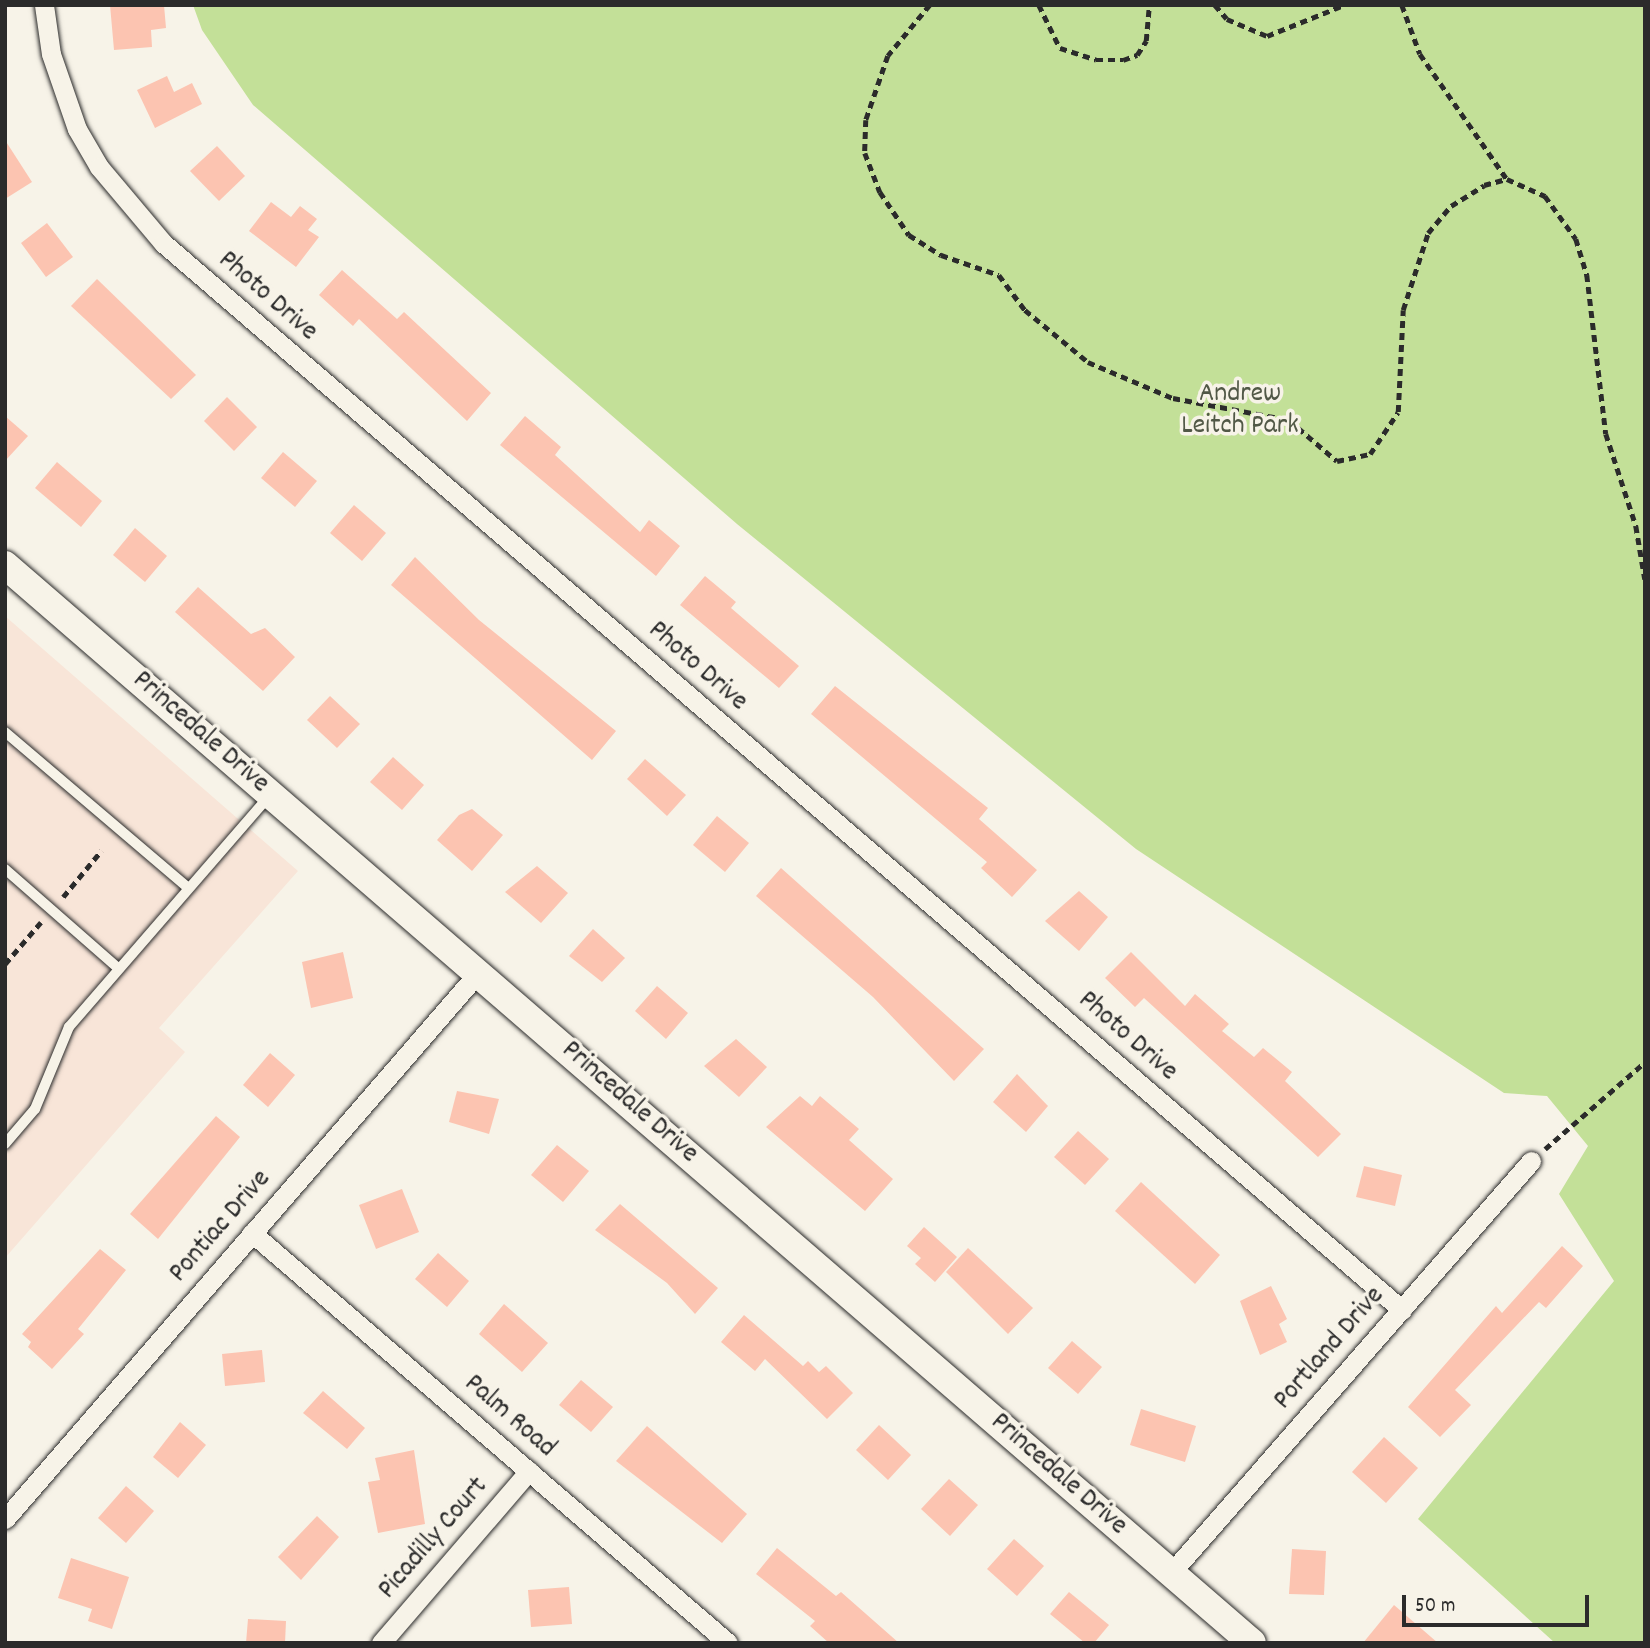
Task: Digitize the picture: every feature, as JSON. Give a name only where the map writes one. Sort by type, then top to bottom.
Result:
[{"type":"street","name":"Photo Drive","points":[[44,5],[51,54],[77,129],[99,167],[163,243],[1402,1310]]},
{"type":"street","name":"Princedale Drive","points":[[5,565],[1252,1643]]},
{"type":"street","name":"Pontiac Drive","points":[[5,1518],[478,972]]},
{"type":"street","name":"Portland Drive","points":[[1171,1573],[1531,1161]]},
{"type":"street","name":"Palm Road","points":[[253,1233],[728,1643]]},
{"type":"street","name":"Picadilly Court","points":[[381,1643],[529,1471]]},
{"type":"lane","points":[[5,732],[187,887]]},
{"type":"lane","points":[[5,1144],[35,1109],[69,1027],[117,967],[271,794]]},
{"type":"lane","points":[[5,870],[117,967]]},
{"type":"path","points":[[930,5],[888,56],[866,120],[865,153],[880,192],[909,234],[941,255],[999,275],[1026,310],[1088,362],[1173,398],[1289,420],[1337,461],[1370,454],[1398,412],[1403,310],[1428,233],[1451,206],[1484,185],[1507,179]]},
{"type":"path","points":[[1039,5],[1059,48],[1096,60],[1123,60],[1137,55],[1146,41],[1149,5]]},
{"type":"path","points":[[1215,5],[1227,19],[1267,36],[1344,5]]},
{"type":"path","points":[[1402,5],[1420,54],[1507,179],[1545,196],[1576,239],[1593,313],[1606,434],[1636,526],[1645,579]]},
{"type":"path","points":[[1531,1161],[1645,1062]]},
{"type":"shaded area","points":[[5,616],[298,871],[159,1028],[185,1052],[5,1258]]},
{"type":"green space","name":"Andrew Leitch Park","points":[[193,5],[1645,5],[1645,1643],[1555,1643],[1418,1519],[1614,1281],[1559,1194],[1588,1146],[1547,1096],[1504,1093],[1136,849],[737,524],[253,105],[202,30]]},
{"type":"building","points":[[110,5],[164,5],[166,28],[151,30],[152,47],[114,50]]},
{"type":"building","points":[[167,76],[174,92],[192,83],[202,104],[155,128],[137,90]]},
{"type":"building","points":[[5,140],[32,182],[5,199]]},
{"type":"building","points":[[217,146],[245,176],[219,201],[190,171]]},
{"type":"building","points":[[271,202],[291,217],[300,206],[317,219],[308,230],[319,237],[296,267],[249,231]]},
{"type":"building","points":[[47,223],[73,257],[46,277],[21,243]]},
{"type":"building","points":[[342,270],[397,319],[404,312],[491,393],[467,421],[359,319],[353,326],[319,295]]},
{"type":"building","points":[[97,279],[196,375],[171,399],[71,306]]},
{"type":"building","points":[[227,397],[257,427],[234,451],[204,421]]},
{"type":"building","points":[[5,416],[28,436],[5,461]]},
{"type":"building","points":[[525,416],[561,447],[555,455],[640,532],[649,520],[680,546],[656,576],[500,445]]},
{"type":"building","points":[[283,452],[317,481],[295,507],[261,478]]},
{"type":"building","points":[[57,462],[102,501],[81,527],[35,488]]},
{"type":"building","points":[[354,505],[386,533],[362,561],[330,533]]},
{"type":"building","points":[[135,528],[167,556],[145,582],[113,555]]},
{"type":"building","points":[[415,557],[479,620],[616,731],[592,760],[391,585]]},
{"type":"building","points":[[705,576],[736,602],[731,608],[799,666],[779,688],[680,605]]},
{"type":"building","points":[[198,587],[251,634],[265,628],[295,657],[263,691],[175,612]]},
{"type":"building","points":[[835,686],[988,808],[979,819],[1037,870],[1012,897],[981,868],[987,862],[811,714]]},
{"type":"building","points":[[330,696],[360,724],[337,748],[307,720]]},
{"type":"building","points":[[393,757],[424,785],[402,810],[370,782]]},
{"type":"building","points":[[645,759],[686,795],[667,816],[627,779]]},
{"type":"building","points":[[472,809],[503,835],[472,871],[437,840],[459,815]]},
{"type":"building","points":[[717,816],[749,843],[725,872],[693,845]]},
{"type":"building","points":[[537,866],[568,893],[541,923],[505,892]]},
{"type":"building","points":[[781,868],[984,1049],[954,1081],[873,997],[756,896]]},
{"type":"building","points":[[1079,891],[1108,917],[1079,951],[1045,921]]},
{"type":"building","points":[[593,929],[625,958],[602,982],[569,956]]},
{"type":"building","points":[[343,952],[353,998],[311,1008],[302,962]]},
{"type":"building","points":[[1131,952],[1185,1006],[1195,994],[1229,1024],[1222,1031],[1254,1057],[1263,1048],[1292,1072],[1285,1081],[1341,1134],[1318,1157],[1144,998],[1135,1007],[1105,978]]},
{"type":"building","points":[[657,986],[688,1013],[666,1039],[635,1011]]},
{"type":"building","points":[[736,1039],[767,1067],[739,1097],[704,1066]]},
{"type":"building","points":[[270,1053],[295,1075],[268,1107],[243,1085]]},
{"type":"building","points":[[1017,1074],[1048,1106],[1026,1132],[993,1102]]},
{"type":"building","points":[[457,1091],[499,1099],[489,1134],[449,1122]]},
{"type":"building","points":[[800,1096],[812,1106],[820,1096],[859,1129],[849,1140],[893,1179],[865,1211],[766,1127]]},
{"type":"building","points":[[216,1116],[240,1137],[158,1239],[130,1214]]},
{"type":"building","points":[[1078,1131],[1109,1159],[1085,1185],[1054,1157]]},
{"type":"building","points":[[557,1145],[589,1171],[563,1202],[531,1175]]},
{"type":"building","points":[[1364,1166],[1402,1175],[1395,1206],[1356,1197]]},
{"type":"building","points":[[1141,1182],[1220,1255],[1195,1284],[1115,1211]]},
{"type":"building","points":[[402,1189],[419,1232],[376,1249],[359,1205]]},
{"type":"building","points":[[620,1204],[718,1288],[695,1314],[667,1283],[595,1230]]},
{"type":"building","points":[[924,1227],[957,1257],[935,1282],[915,1264],[921,1258],[907,1246]]},
{"type":"building","points":[[1562,1246],[1583,1266],[1546,1308],[1539,1302],[1455,1390],[1471,1405],[1440,1437],[1408,1407],[1496,1306],[1502,1313]]},
{"type":"building","points":[[968,1248],[1033,1308],[1008,1334],[946,1272]]},
{"type":"building","points":[[100,1249],[126,1270],[78,1329],[84,1334],[52,1369],[28,1347],[31,1342],[22,1334]]},
{"type":"building","points":[[438,1253],[469,1281],[447,1307],[415,1279]]},
{"type":"building","points":[[1271,1286],[1287,1319],[1279,1324],[1287,1342],[1260,1355],[1240,1301]]},
{"type":"building","points":[[504,1304],[548,1343],[522,1372],[479,1334]]},
{"type":"building","points":[[744,1315],[803,1366],[808,1361],[819,1372],[826,1366],[853,1393],[827,1419],[765,1359],[755,1371],[721,1342]]},
{"type":"building","points":[[1072,1341],[1102,1367],[1078,1394],[1048,1368]]},
{"type":"building","points":[[262,1350],[265,1382],[225,1386],[222,1354]]},
{"type":"building","points":[[581,1380],[613,1407],[591,1432],[559,1405]]},
{"type":"building","points":[[323,1391],[365,1428],[347,1449],[303,1413]]},
{"type":"building","points":[[1141,1409],[1196,1426],[1185,1462],[1130,1445]]},
{"type":"building","points":[[180,1422],[206,1445],[178,1478],[153,1457]]},
{"type":"building","points":[[879,1425],[911,1455],[888,1480],[856,1450]]},
{"type":"building","points":[[647,1426],[747,1514],[722,1543],[616,1461]]},
{"type":"building","points":[[1384,1437],[1418,1468],[1386,1503],[1352,1472]]},
{"type":"building","points":[[414,1450],[425,1524],[378,1533],[368,1482],[380,1480],[375,1458]]},
{"type":"building","points":[[949,1479],[978,1505],[950,1536],[921,1509]]},
{"type":"building","points":[[126,1486],[154,1511],[126,1543],[98,1518]]},
{"type":"building","points":[[317,1516],[339,1537],[301,1580],[278,1557]]},
{"type":"building","points":[[1014,1539],[1044,1566],[1017,1596],[987,1569]]},
{"type":"building","points":[[777,1548],[836,1596],[841,1592],[899,1643],[829,1643],[810,1626],[815,1621],[756,1574]]},
{"type":"building","points":[[1292,1549],[1326,1551],[1324,1595],[1289,1594]]},
{"type":"building","points":[[71,1558],[129,1577],[112,1629],[88,1621],[92,1609],[58,1598]]},
{"type":"building","points":[[569,1587],[572,1624],[531,1627],[528,1590]]},
{"type":"building","points":[[1069,1592],[1109,1625],[1094,1643],[1085,1643],[1050,1614]]},
{"type":"building","points":[[1394,1605],[1438,1643],[1363,1643]]},
{"type":"building","points":[[248,1619],[286,1621],[285,1643],[246,1643]]}]
